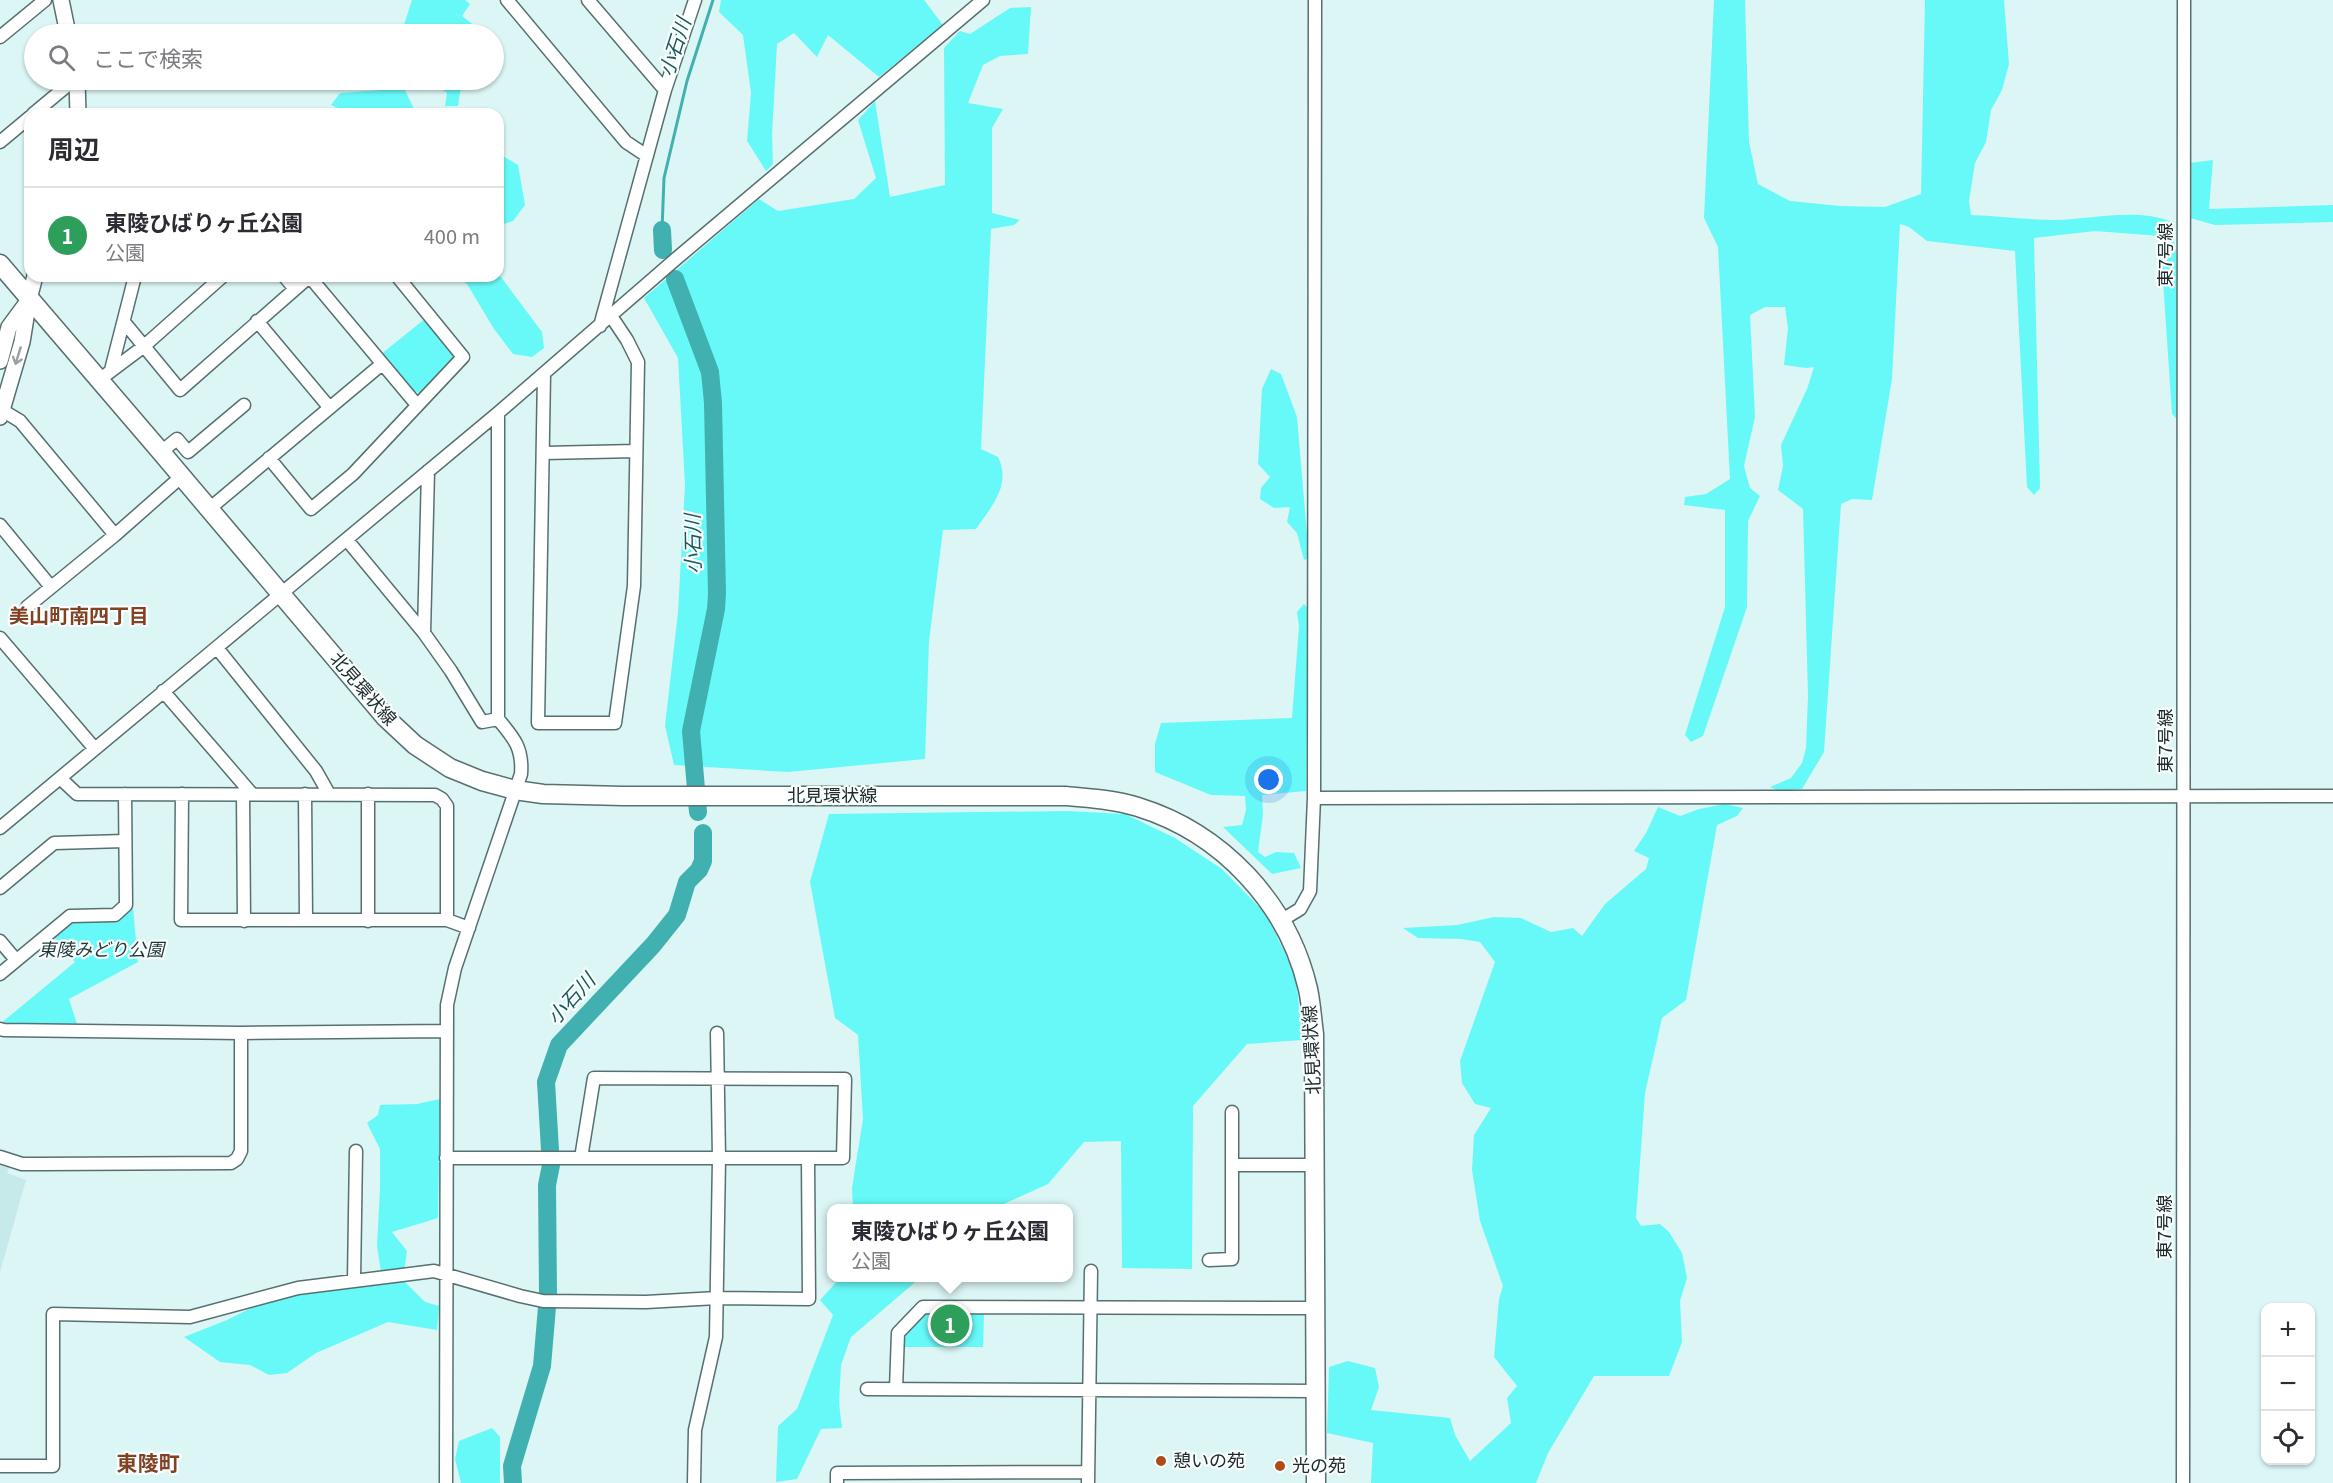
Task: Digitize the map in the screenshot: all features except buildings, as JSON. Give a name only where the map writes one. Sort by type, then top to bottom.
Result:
[{"type":"main road","name":"北見環状線","points":[[0,264],[29,299],[105,375],[161,452],[385,717],[415,745],[450,768],[482,781],[515,790],[543,794],[1102,798],[1138,807],[1180,824],[1214,845],[1252,881],[1282,920],[1295,949],[1308,989],[1314,1034],[1316,1483]]},
{"type":"street","points":[[0,38],[45,0]]},
{"type":"street","points":[[61,0],[66,24]]},
{"type":"street","points":[[507,0],[627,142],[647,156]]},
{"type":"street","points":[[599,327],[665,90],[695,0]]},
{"type":"street","points":[[0,828],[498,413],[983,0]]},
{"type":"street","points":[[1282,920],[1300,909],[1310,891],[1314,798],[1315,0]]},
{"type":"street","name":"東7号線","points":[[2183,1483],[2184,0]]},
{"type":"street","points":[[593,2],[665,90]]},
{"type":"street","points":[[41,108],[63,90]]},
{"type":"street","points":[[77,90],[78,108]]},
{"type":"street","points":[[0,142],[24,122]]},
{"type":"street","points":[[33,282],[22,342],[1,412],[20,421],[115,535]]},
{"type":"street","points":[[105,375],[124,322],[134,282]]},
{"type":"street","points":[[105,375],[143,347],[215,282]]},
{"type":"street","points":[[289,282],[295,289]]},
{"type":"street","points":[[124,322],[180,390],[303,282]]},
{"type":"street","points":[[314,282],[417,405]]},
{"type":"street","points":[[269,458],[311,508],[352,474],[464,357],[402,282]]},
{"type":"street","points":[[0,361],[9,327],[29,299]]},
{"type":"street","points":[[544,374],[538,723],[615,723],[634,586],[638,362],[627,340],[610,316]]},
{"type":"street","points":[[257,321],[329,407]]},
{"type":"street","points":[[209,509],[382,364]]},
{"type":"street","points":[[161,452],[177,439],[188,452],[244,405]]},
{"type":"street","points":[[446,1483],[447,1005],[453,977],[521,774],[522,758],[513,736],[498,719],[498,413]]},
{"type":"street","points":[[544,453],[636,451]]},
{"type":"street","points":[[424,633],[428,471]]},
{"type":"street","points":[[27,607],[115,535],[182,476]]},
{"type":"street","points":[[0,525],[51,587]]},
{"type":"street","points":[[347,540],[424,633],[451,671],[482,722],[498,719]]},
{"type":"street","points":[[0,638],[95,749]]},
{"type":"street","points":[[217,648],[310,762],[329,794]]},
{"type":"street","points":[[164,691],[247,794],[244,921]]},
{"type":"street","points":[[60,778],[78,794],[435,795],[447,806],[447,920]]},
{"type":"street","points":[[0,974],[70,916],[115,915],[126,904],[125,794]]},
{"type":"street","points":[[182,794],[181,920],[447,920],[469,928]]},
{"type":"street","points":[[305,794],[306,920]]},
{"type":"street","points":[[368,794],[368,921]]},
{"type":"street","points":[[1314,798],[2333,796]]},
{"type":"street","points":[[0,888],[54,843],[125,841]]},
{"type":"street","points":[[0,941],[16,960]]},
{"type":"street","points":[[0,1029],[241,1033],[447,1031]]},
{"type":"street","points":[[0,1157],[22,1164],[231,1163],[237,1160],[241,1151],[241,1033]]},
{"type":"street","points":[[694,1483],[695,1430],[716,1336],[719,1160],[717,1033]]},
{"type":"street","points":[[446,1158],[719,1160],[843,1158],[845,1079],[594,1078],[581,1158]]},
{"type":"street","points":[[1209,1260],[1232,1259],[1232,1112]]},
{"type":"street","points":[[354,1280],[356,1151]]},
{"type":"street","points":[[0,1466],[53,1466],[53,1314],[190,1317],[298,1288],[434,1271],[543,1301],[809,1299],[808,1159]]},
{"type":"street","points":[[1232,1165],[1314,1165]]},
{"type":"street","points":[[837,1483],[837,1473],[920,1478],[1088,1478],[1091,1271]]},
{"type":"street","points":[[897,1389],[898,1332],[923,1307],[1315,1308]]},
{"type":"street","points":[[867,1389],[1316,1391]]},
{"type":"shaded area","points":[[0,1161],[11,1164],[7,1173],[26,1180],[0,1272]]},
{"type":"green space","points":[[412,0],[465,0],[470,4],[462,16],[472,24],[404,24]]},
{"type":"green space","points":[[721,0],[924,0],[943,25],[879,77],[828,35],[817,57],[794,33],[777,44],[772,135],[773,164],[766,171],[747,141],[751,93],[743,35],[719,12]]},
{"type":"green space","points":[[1714,0],[1745,0],[1749,142],[1758,184],[1790,201],[1840,206],[1885,207],[1921,194],[1925,0],[2004,0],[2009,64],[2002,90],[1991,110],[1986,142],[1975,163],[1969,201],[1971,215],[2055,220],[2113,215],[2156,217],[2170,221],[2180,273],[2177,419],[2172,414],[2160,236],[2095,231],[2034,238],[2040,488],[2034,495],[2027,487],[2015,251],[1927,241],[1909,227],[1900,224],[1892,379],[1872,500],[1852,499],[1841,504],[1824,752],[1802,789],[1779,791],[1770,787],[1791,778],[1802,763],[1806,748],[1808,696],[1803,509],[1778,490],[1783,466],[1781,445],[1807,389],[1814,367],[1784,365],[1788,328],[1785,307],[1765,307],[1750,315],[1755,417],[1744,466],[1750,488],[1760,496],[1748,521],[1747,607],[1703,736],[1691,742],[1685,735],[1725,607],[1725,510],[1684,505],[1685,497],[1706,494],[1730,479],[1718,247],[1704,218]]},
{"type":"green space","points":[[1031,7],[1028,54],[1000,56],[983,65],[968,103],[1003,109],[992,128],[992,213],[1020,220],[1014,225],[991,229],[981,449],[998,457],[1003,477],[998,495],[976,529],[943,530],[929,641],[925,759],[788,772],[674,765],[665,726],[678,612],[685,485],[678,358],[644,298],[759,199],[778,211],[854,199],[876,178],[858,120],[875,101],[890,197],[945,185],[944,48],[960,31],[970,34],[1010,8]]},
{"type":"green space","points":[[405,90],[414,108],[338,108],[331,105],[340,93]]},
{"type":"green space","points":[[442,90],[460,90],[458,106],[445,106],[447,93]]},
{"type":"green space","points":[[504,157],[518,165],[525,205],[513,221],[504,224]]},
{"type":"green space","points":[[2213,160],[2209,209],[2333,205],[2333,222],[2215,225],[2190,218],[2190,163]]},
{"type":"green space","points":[[504,281],[542,332],[544,348],[532,357],[513,354],[494,329],[464,282]]},
{"type":"green space","points":[[426,318],[453,350],[453,357],[420,393],[412,391],[380,355]]},
{"type":"green space","points":[[1271,369],[1281,374],[1297,417],[1309,558],[1304,560],[1297,533],[1287,522],[1290,507],[1274,508],[1260,499],[1261,488],[1270,477],[1258,464],[1262,389]]},
{"type":"green space","points":[[1304,604],[1308,608],[1306,791],[1262,795],[1263,814],[1258,852],[1265,857],[1276,852],[1294,853],[1301,868],[1272,874],[1223,827],[1242,825],[1246,810],[1245,796],[1211,795],[1155,772],[1155,744],[1161,723],[1292,718],[1299,626],[1297,612]]},
{"type":"green space","points":[[1725,804],[1743,808],[1737,816],[1717,825],[1686,1000],[1662,1018],[1645,1093],[1636,1218],[1641,1226],[1660,1224],[1669,1232],[1682,1253],[1687,1278],[1680,1301],[1682,1342],[1669,1376],[1594,1376],[1548,1453],[1536,1483],[1371,1483],[1373,1443],[1327,1433],[1329,1367],[1348,1361],[1375,1368],[1379,1387],[1371,1410],[1450,1418],[1455,1435],[1470,1461],[1511,1423],[1507,1398],[1517,1386],[1494,1357],[1499,1299],[1503,1286],[1480,1221],[1472,1170],[1474,1135],[1491,1108],[1475,1104],[1462,1083],[1460,1061],[1495,962],[1480,942],[1418,938],[1403,928],[1457,925],[1494,917],[1521,918],[1551,932],[1573,928],[1582,936],[1605,904],[1646,869],[1649,858],[1634,851],[1646,833],[1658,807],[1680,816],[1699,809]]},
{"type":"green space","points":[[1067,811],[1125,814],[1175,838],[1222,869],[1265,913],[1296,975],[1302,1040],[1247,1044],[1193,1106],[1192,1269],[1122,1268],[1121,1141],[1084,1142],[1048,1184],[1004,1204],[853,1204],[852,1188],[863,1119],[858,1035],[835,1018],[810,882],[829,814]]},
{"type":"green space","name":"東陵みどり公園","points":[[133,908],[138,962],[69,999],[77,1024],[7,1026],[0,1024],[75,962],[54,937],[74,921],[116,921]]},
{"type":"green space","points":[[440,1099],[438,1218],[392,1232],[407,1251],[403,1280],[425,1302],[439,1306],[437,1330],[388,1322],[316,1353],[287,1373],[269,1375],[250,1365],[220,1362],[184,1337],[227,1320],[261,1303],[297,1291],[382,1279],[377,1246],[380,1149],[367,1123],[378,1115],[380,1105],[417,1104]]},
{"type":"green space","points":[[836,1282],[915,1282],[851,1337],[841,1365],[839,1403],[842,1428],[821,1429],[797,1479],[776,1482],[778,1426],[797,1409],[833,1315],[820,1300]]},
{"type":"green space","points":[[927,1313],[984,1313],[983,1347],[904,1347],[904,1335]]},
{"type":"green space","points":[[492,1428],[500,1437],[500,1483],[461,1483],[455,1459],[459,1441]]},
{"type":"waterway","name":"小石川","points":[[662,230],[664,178],[687,81],[713,0]]},
{"type":"waterway","name":"小石川","points":[[662,230],[663,250]]},
{"type":"waterway","name":"小石川","points":[[675,279],[710,372],[713,403],[717,594],[716,609],[691,731],[698,812]]},
{"type":"waterway","name":"小石川","points":[[550,1150],[546,1082],[559,1045],[653,945],[677,915],[687,882],[699,870],[703,861],[703,833]]},
{"type":"waterway","name":"小石川","points":[[548,1294],[547,1185],[551,1165]]},
{"type":"waterway","name":"小石川","points":[[513,1483],[512,1466],[542,1366],[547,1307]]},
{"type":"place","name":"東陵ひばりヶ丘公園","points":[[950,1324]]},
{"type":"place","name":"憩いの苑","points":[[1161,1461]]},
{"type":"place","name":"光の苑","points":[[1280,1466]]},
{"type":"district","name":"美山町南四丁目","points":[[79,616]]},
{"type":"district","name":"東陵町","points":[[148,1464]]}]
